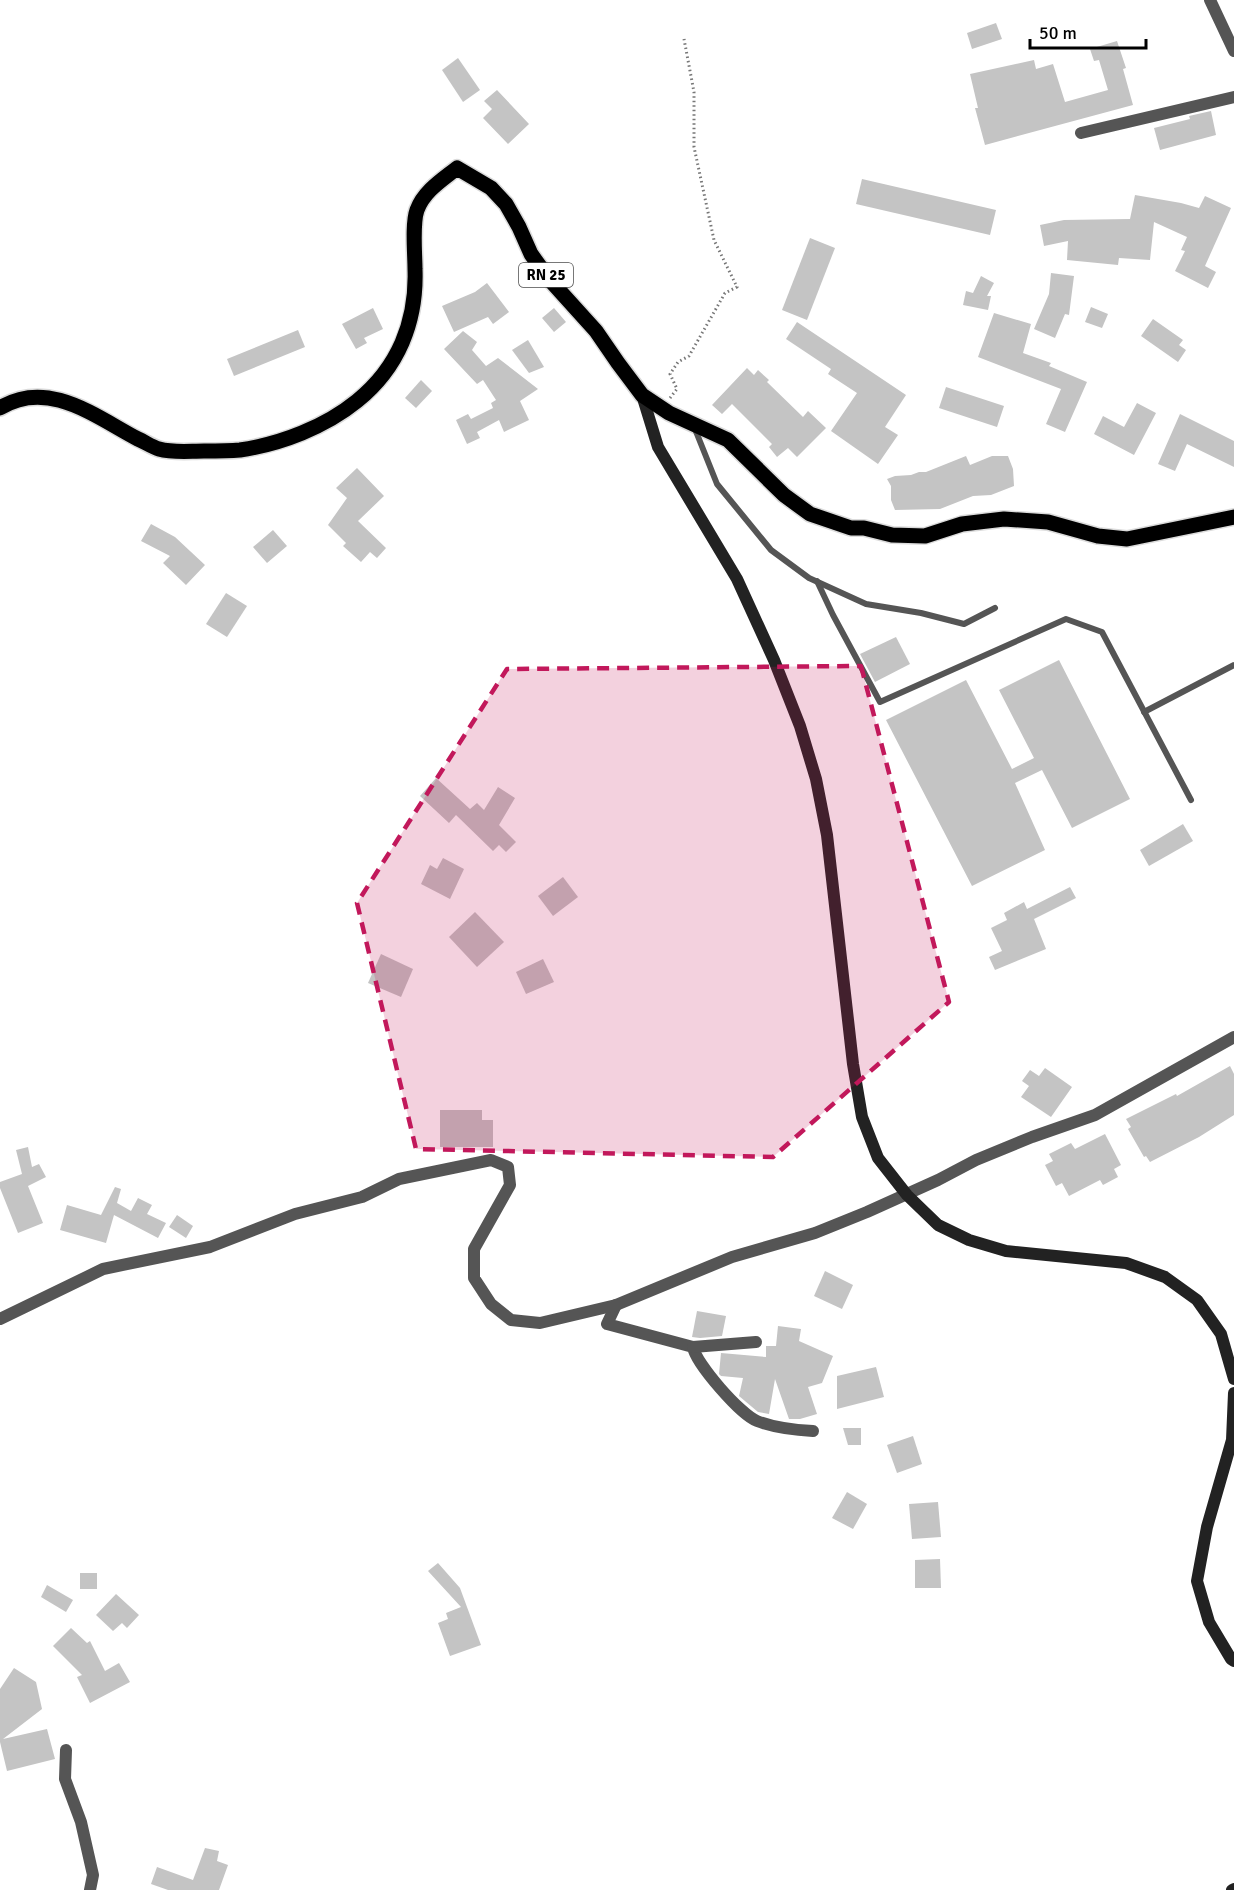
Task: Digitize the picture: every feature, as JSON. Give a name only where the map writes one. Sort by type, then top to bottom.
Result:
[{"type":"main road","name":"RN 25","points":[[0,408],[10,402],[34,396],[65,400],[158,449],[183,452],[240,450],[278,442],[320,426],[357,401],[380,378],[397,356],[410,323],[416,287],[416,212],[424,195],[457,168],[491,188],[506,204],[531,254],[543,271],[596,331],[642,395],[669,413],[728,440],[784,495],[810,514],[851,528],[864,528],[892,536],[926,536],[962,524],[1004,519],[1048,522],[1098,536],[1127,538],[1234,517]]},
{"type":"street","points":[[1210,0],[1234,51]]},
{"type":"street","points":[[1081,134],[1234,97]]},
{"type":"street","points":[[642,395],[657,447],[737,579],[774,660],[800,726],[816,779],[827,835],[862,1117],[878,1158],[907,1195],[938,1225],[969,1240],[1005,1251],[1126,1263],[1165,1277],[1197,1300],[1221,1334],[1234,1379]]},
{"type":"street","points":[[0,1319],[103,1269],[210,1247],[295,1214],[362,1197],[399,1179],[491,1160],[508,1167],[510,1185],[474,1249],[474,1278],[491,1304],[511,1320],[540,1323],[616,1305],[732,1257],[815,1233],[907,1195],[976,1160],[1095,1115],[1234,1036]]},
{"type":"street","points":[[616,1305],[608,1324],[693,1347],[756,1342]]},
{"type":"street","points":[[693,1347],[694,1355],[711,1377],[735,1404],[755,1421],[784,1429],[813,1431]]},
{"type":"street","points":[[1234,1393],[1232,1440],[1207,1527],[1197,1581],[1209,1622],[1234,1661]]},
{"type":"street","points":[[66,1750],[66,1779],[81,1822],[93,1875],[90,1890]]},
{"type":"lane","points":[[693,423],[717,484],[771,550],[809,578],[866,604],[964,624],[995,609]]},
{"type":"lane","points":[[817,581],[880,702],[1066,619],[1102,632],[1191,800]]},
{"type":"lane","points":[[1144,712],[1234,665]]},
{"type":"path","points":[[663,409],[677,389],[670,374],[678,362],[690,356],[725,293],[737,287],[714,240],[711,228],[694,147],[694,92],[684,39]]},
{"type":"highlighted area","points":[[861,666],[949,1002],[773,1157],[416,1149],[357,903],[507,669]]},
{"type":"building","points":[[996,23],[1002,39],[972,49],[967,33]]},
{"type":"building","points":[[1117,41],[1126,68],[1123,69],[1133,105],[985,145],[975,108],[978,108],[970,74],[1034,60],[1036,69],[1053,64],[1065,102],[1108,90],[1099,60],[1094,61],[1090,49]]},
{"type":"building","points":[[458,58],[480,90],[463,102],[442,70]]},
{"type":"building","points":[[497,90],[529,124],[508,144],[483,118],[492,109],[484,101]]},
{"type":"building","points":[[1211,111],[1216,135],[1160,150],[1154,128]]},
{"type":"building","points":[[862,179],[996,210],[990,235],[856,204]]},
{"type":"building","points":[[1135,195],[1199,208],[1205,196],[1231,208],[1205,266],[1216,272],[1208,288],[1175,271],[1185,251],[1181,250],[1187,237],[1154,222],[1150,260],[1119,258],[1118,265],[1067,260],[1068,241],[1044,246],[1040,225],[1064,220],[1130,219]]},
{"type":"building","points":[[810,238],[835,248],[807,320],[782,310]]},
{"type":"building","points":[[1051,273],[1074,276],[1069,315],[1065,314],[1055,338],[1034,329],[1049,294]]},
{"type":"building","points":[[981,276],[994,283],[987,296],[991,296],[988,310],[963,305],[966,291],[973,293]]},
{"type":"building","points":[[487,283],[509,312],[493,324],[488,317],[454,332],[442,306],[475,292]]},
{"type":"building","points":[[1091,307],[1108,314],[1102,328],[1085,322]]},
{"type":"building","points":[[373,308],[383,329],[364,338],[367,343],[356,349],[342,324]]},
{"type":"building","points":[[554,308],[566,322],[554,332],[542,318]]},
{"type":"building","points":[[994,313],[1031,324],[1023,353],[1051,363],[1049,366],[1087,382],[1065,432],[1046,424],[1061,389],[978,357]]},
{"type":"building","points":[[1153,319],[1183,340],[1179,345],[1186,350],[1178,362],[1141,336]]},
{"type":"building","points":[[797,322],[906,395],[885,427],[898,435],[878,464],[831,431],[857,393],[828,374],[831,369],[786,339]]},
{"type":"building","points":[[298,330],[305,347],[234,376],[227,359]]},
{"type":"building","points":[[463,331],[477,342],[472,350],[486,366],[498,358],[538,389],[520,401],[529,420],[504,432],[499,420],[477,432],[480,438],[467,444],[456,420],[468,414],[471,419],[493,408],[491,403],[496,400],[483,380],[477,384],[444,349]]},
{"type":"building","points":[[528,340],[544,367],[529,373],[512,350]]},
{"type":"building","points":[[747,368],[754,375],[758,370],[803,417],[808,411],[826,428],[797,457],[788,448],[777,457],[769,447],[772,444],[732,404],[722,414],[712,405]]},
{"type":"building","points":[[421,380],[432,391],[416,408],[405,398]]},
{"type":"building","points":[[946,387],[1004,406],[997,427],[939,408]]},
{"type":"building","points":[[1137,403],[1156,413],[1134,455],[1094,434],[1103,416],[1124,427]]},
{"type":"building","points":[[1180,414],[1234,441],[1234,467],[1187,444],[1175,471],[1158,464]]},
{"type":"building","points":[[966,456],[970,465],[992,456],[1008,456],[1013,469],[1014,486],[991,495],[973,496],[940,509],[895,510],[891,500],[891,486],[887,479],[926,472]]},
{"type":"building","points":[[357,468],[384,496],[358,521],[386,548],[377,558],[370,552],[361,562],[343,546],[346,543],[328,525],[347,498],[336,488]]},
{"type":"building","points":[[151,524],[175,537],[205,565],[186,585],[163,563],[170,556],[141,541]]},
{"type":"building","points":[[273,530],[287,546],[267,563],[253,547]]},
{"type":"building","points":[[226,593],[247,606],[227,637],[206,624]]},
{"type":"building","points":[[896,637],[910,664],[875,682],[860,654]]},
{"type":"building","points":[[1059,660],[1130,799],[1072,828],[1042,770],[1015,783],[1045,850],[972,886],[886,720],[966,680],[1012,769],[1034,758],[999,690]]},
{"type":"building","points":[[436,778],[470,809],[477,803],[484,810],[498,787],[515,798],[499,825],[516,842],[506,852],[499,845],[493,851],[456,815],[449,823],[420,796]]},
{"type":"building","points":[[1183,824],[1193,841],[1149,866],[1140,850]]},
{"type":"building","points":[[443,858],[464,869],[450,899],[421,884],[430,865],[437,869]]},
{"type":"building","points":[[563,877],[578,897],[553,916],[538,896]]},
{"type":"building","points":[[1070,887],[1076,898],[1034,919],[1046,949],[995,970],[989,957],[1002,951],[991,928],[1007,920],[1004,913],[1024,902],[1027,909]]},
{"type":"building","points":[[475,912],[504,942],[477,967],[449,937]]},
{"type":"building","points":[[381,954],[413,969],[401,997],[368,983]]},
{"type":"building","points":[[543,959],[554,982],[526,994],[516,972]]},
{"type":"building","points":[[1230,1066],[1234,1074],[1234,1115],[1199,1137],[1150,1162],[1146,1156],[1144,1157],[1128,1129],[1131,1127],[1126,1119],[1176,1094],[1177,1096]]},
{"type":"building","points":[[1045,1068],[1072,1087],[1051,1117],[1021,1097],[1029,1086],[1022,1081],[1030,1070],[1039,1076]]},
{"type":"building","points":[[440,1110],[482,1110],[482,1120],[493,1120],[493,1147],[440,1147]]},
{"type":"building","points":[[1105,1134],[1121,1165],[1114,1169],[1118,1177],[1103,1185],[1100,1180],[1069,1196],[1062,1183],[1056,1186],[1045,1165],[1053,1161],[1049,1154],[1071,1143],[1075,1149]]},
{"type":"building","points":[[28,1147],[32,1167],[39,1164],[46,1177],[28,1186],[43,1223],[18,1233],[0,1188],[0,1182],[22,1174],[16,1150]]},
{"type":"building","points":[[115,1187],[121,1189],[117,1203],[131,1211],[138,1198],[152,1205],[147,1214],[166,1223],[158,1238],[114,1215],[106,1243],[60,1230],[67,1205],[101,1215]]},
{"type":"building","points":[[177,1215],[193,1226],[186,1238],[169,1227]]},
{"type":"building","points":[[825,1271],[853,1285],[842,1309],[814,1296]]},
{"type":"building","points":[[697,1311],[726,1316],[722,1336],[692,1337]]},
{"type":"building","points":[[778,1326],[801,1329],[799,1341],[833,1356],[822,1383],[808,1387],[817,1414],[800,1419],[789,1419],[775,1379],[769,1414],[758,1412],[739,1396],[743,1378],[719,1374],[721,1353],[766,1357],[766,1346],[776,1346]]},
{"type":"building","points":[[876,1367],[884,1397],[837,1409],[837,1376]]},
{"type":"building","points":[[843,1428],[861,1428],[861,1445],[848,1445]]},
{"type":"building","points":[[913,1436],[922,1464],[897,1473],[887,1445]]},
{"type":"building","points":[[847,1492],[867,1504],[853,1529],[832,1518]]},
{"type":"building","points":[[938,1502],[941,1537],[912,1539],[909,1504]]},
{"type":"building","points":[[940,1559],[941,1588],[915,1588],[915,1560]]},
{"type":"building","points":[[438,1563],[460,1588],[481,1645],[450,1656],[438,1623],[448,1619],[446,1613],[461,1607],[428,1571]]},
{"type":"building","points":[[80,1573],[97,1573],[97,1589],[80,1589]]},
{"type":"building","points":[[47,1585],[73,1600],[66,1612],[41,1597]]},
{"type":"building","points":[[116,1594],[139,1615],[127,1628],[122,1623],[113,1631],[96,1615]]},
{"type":"building","points":[[71,1628],[87,1643],[90,1641],[105,1671],[119,1663],[130,1682],[90,1703],[77,1677],[82,1675],[53,1646]]},
{"type":"building","points":[[14,1668],[36,1682],[42,1709],[3,1739],[47,1729],[55,1759],[7,1771],[0,1742],[0,1689]]},
{"type":"building","points":[[205,1848],[219,1851],[217,1861],[228,1865],[219,1890],[168,1890],[151,1884],[157,1867],[193,1880]]}]
